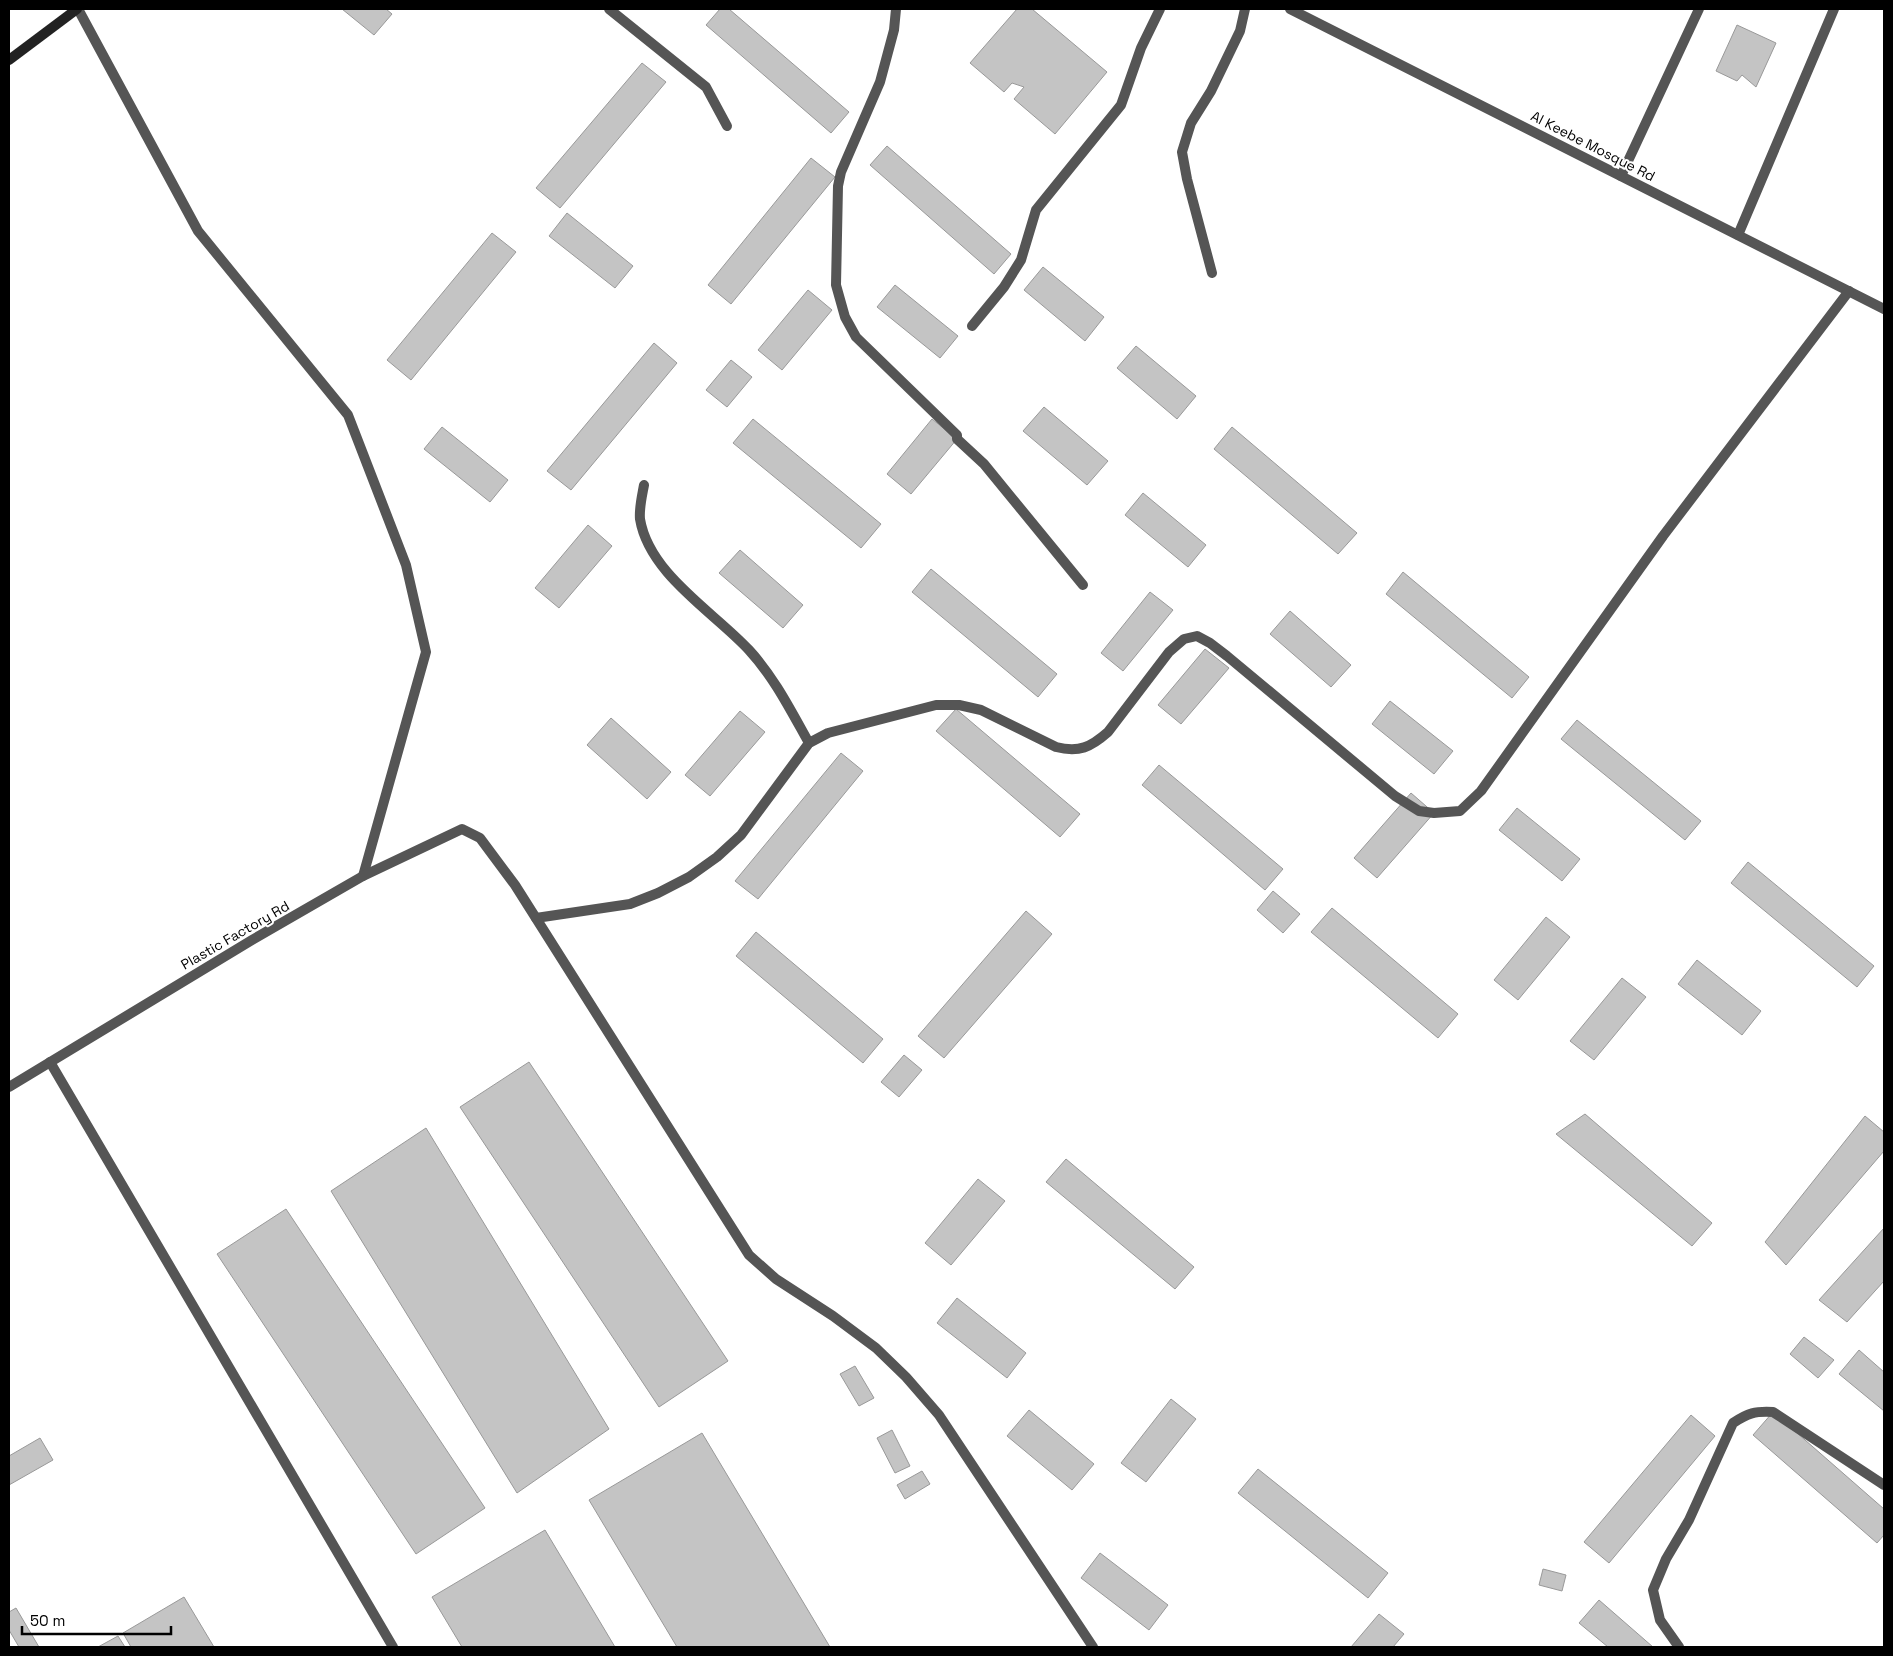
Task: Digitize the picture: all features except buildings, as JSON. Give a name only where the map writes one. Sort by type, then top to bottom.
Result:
[{"type":"street","points":[[9,60],[78,9],[198,231],[348,415],[406,565],[426,652],[363,876]]},
{"type":"street","points":[[609,9],[706,87],[727,126]]},
{"type":"street","points":[[896,9],[894,30],[880,82],[846,158],[838,186],[836,285],[844,316],[856,337],[938,416],[957,435],[957,439],[984,464],[1083,585]]},
{"type":"street","points":[[972,326],[1004,286],[1021,260],[1036,210],[1121,105],[1141,48],[1160,9]]},
{"type":"street","points":[[1212,273],[1187,180],[1182,152],[1191,123],[1211,91],[1240,31],[1245,9]]},
{"type":"street","name":"Al Keebe Mosque Rd","points":[[1291,9],[1884,309]]},
{"type":"street","points":[[1621,176],[1699,9]]},
{"type":"street","points":[[1738,235],[1834,9]]},
{"type":"street","points":[[1093,1647],[944,1422],[906,1376],[876,1348],[832,1316],[776,1280],[749,1255],[536,918],[630,904],[658,893],[689,877],[717,857],[741,835],[809,743],[828,733],[936,705],[959,704],[981,710],[1056,747],[1069,751],[1085,748],[1097,742],[1108,732],[1169,652],[1184,639],[1197,636],[1227,656],[1395,796],[1419,811],[1434,813],[1460,811],[1481,791],[1663,536],[1849,291]]},
{"type":"street","points":[[644,485],[640,505],[640,520],[650,549],[684,589],[748,650],[767,673],[809,743]]},
{"type":"street","name":"Plastic Factory Rd","points":[[9,1087],[235,950],[363,876],[462,828],[480,838],[515,885],[536,918]]},
{"type":"street","points":[[50,1062],[393,1647]]},
{"type":"street","points":[[1680,1647],[1660,1620],[1653,1590],[1666,1559],[1689,1520],[1733,1423],[1744,1416],[1756,1412],[1773,1412],[1884,1485]]}]
